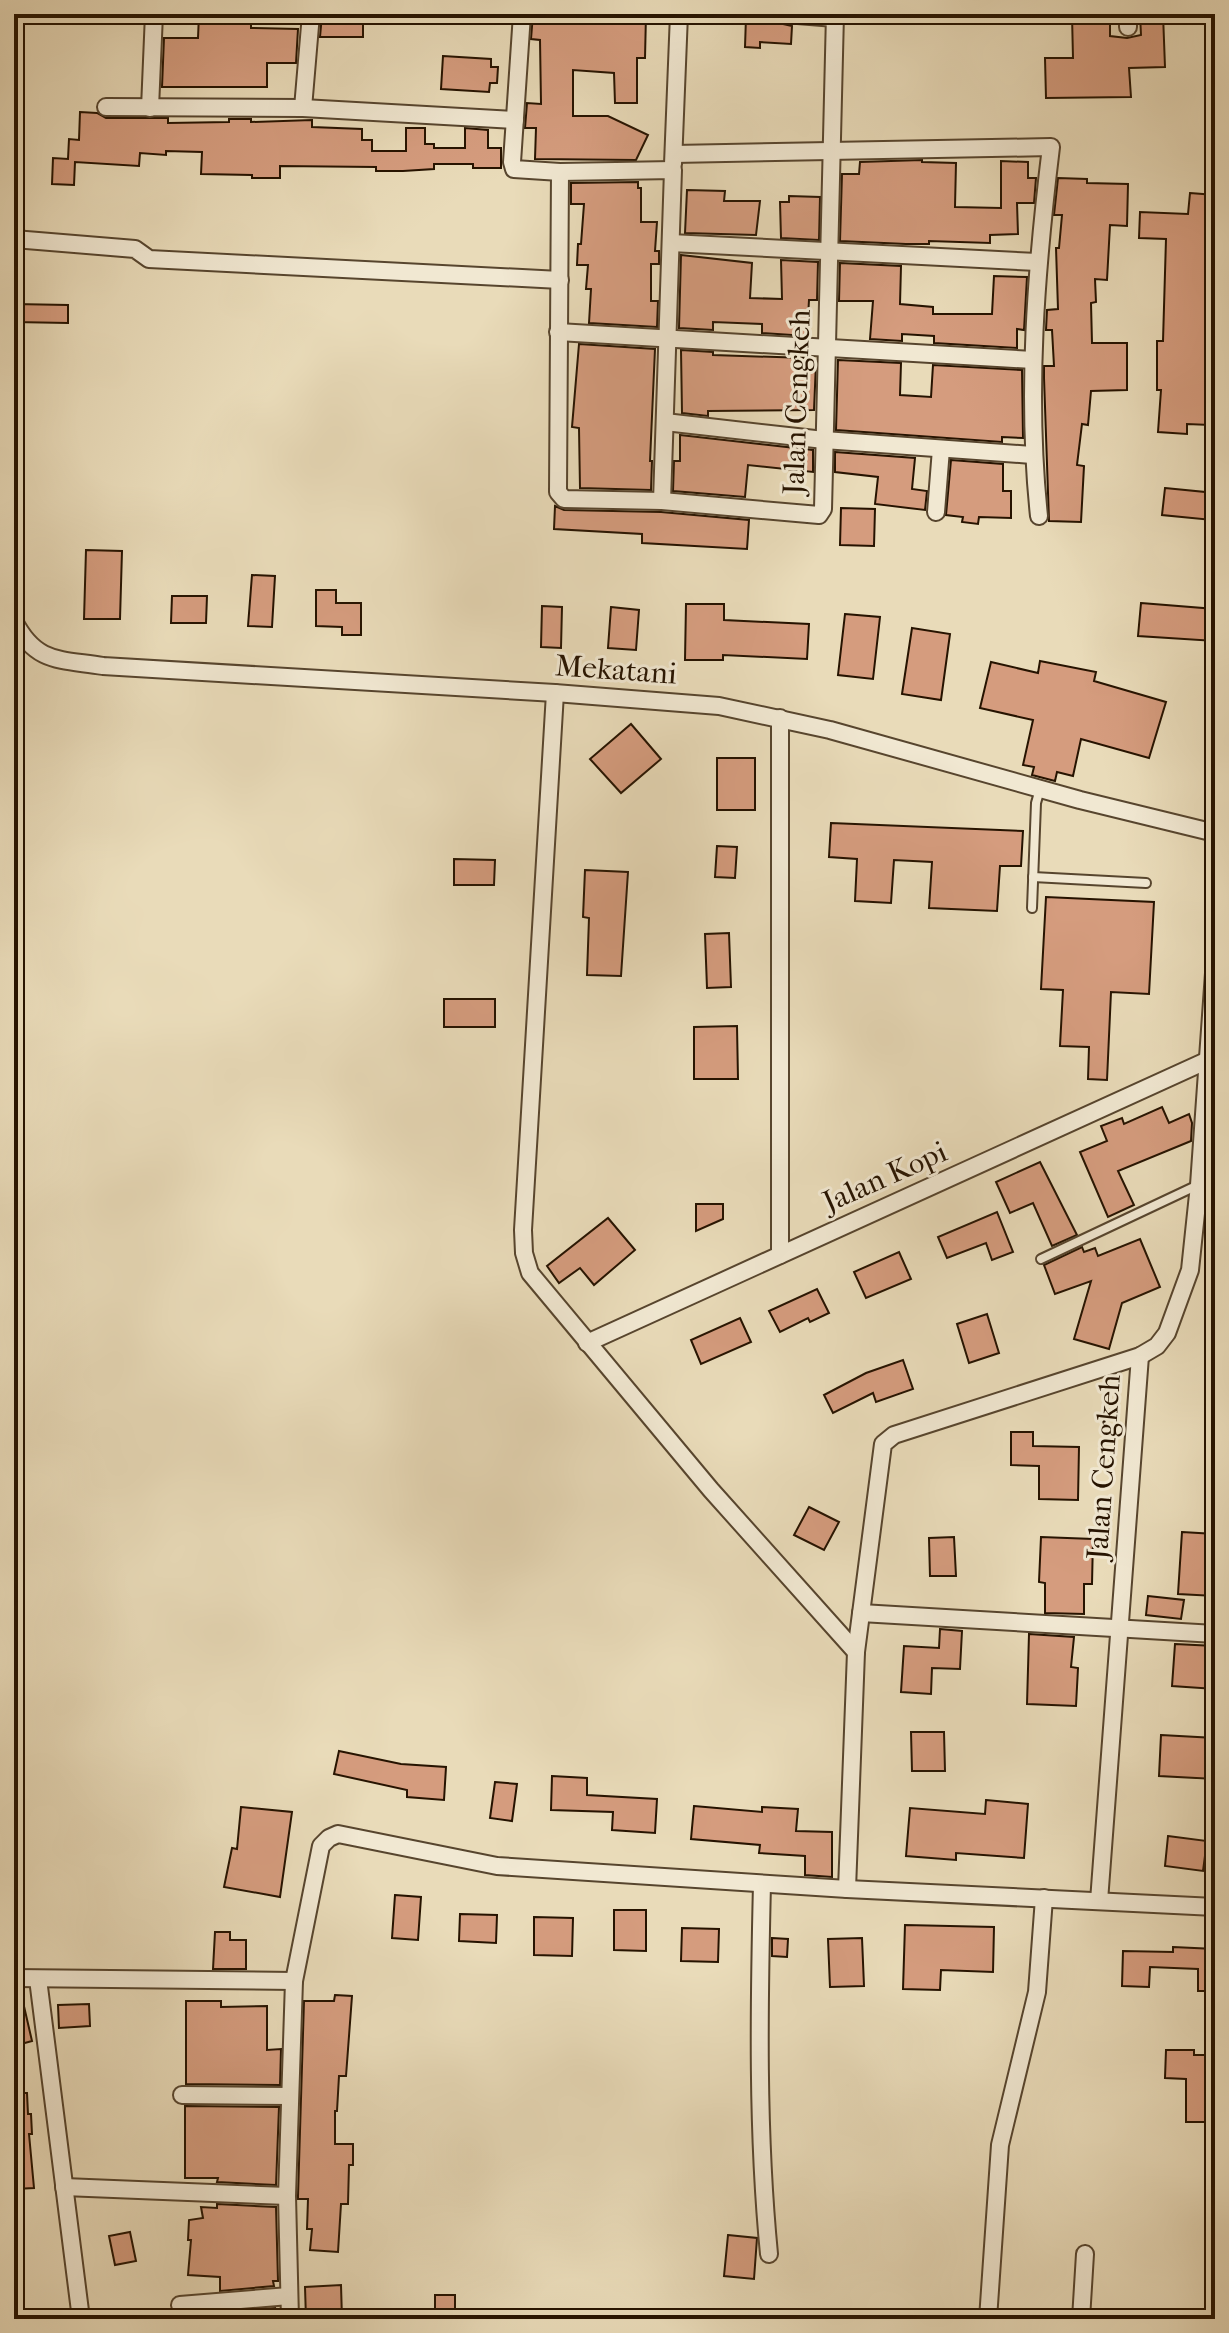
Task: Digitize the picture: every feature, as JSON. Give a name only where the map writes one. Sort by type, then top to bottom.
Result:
[{"type":"street","points":[[150,108],[154,14]]},
{"type":"street","points":[[303,108],[311,14]]},
{"type":"street","points":[[522,14],[514,169],[560,172],[832,151],[1051,147],[1037,262],[1033,360],[1032,455],[1039,516]]},
{"type":"street","points":[[662,501],[679,14]]},
{"type":"street","points":[[785,14],[835,16]]},
{"type":"street","name":"Jalan Cengkeh","points":[[558,332],[556,480],[558,492],[564,499],[662,501],[819,515],[823,509],[835,16]]},
{"type":"street","points":[[106,107],[303,108],[515,120]]},
{"type":"street","points":[[560,172],[558,332],[1033,360]]},
{"type":"street","points":[[14,239],[135,249],[149,259],[560,280]]},
{"type":"street","points":[[671,243],[1037,262]]},
{"type":"street","points":[[665,422],[824,440],[1032,455]]},
{"type":"street","points":[[936,512],[941,449]]},
{"type":"street","name":"Mekatani","points":[[14,621],[25,642],[38,653],[55,659],[103,666],[719,706],[780,718],[1215,833]]},
{"type":"street","points":[[555,693],[524,1214],[524,1253],[530,1273],[711,1490],[856,1652]]},
{"type":"street","points":[[780,718],[780,1255]]},
{"type":"street","name":"Jalan Cengkeh","points":[[1099,1901],[1140,1356],[1157,1346],[1167,1333],[1190,1270],[1209,1124],[1206,1061],[1215,959]]},
{"type":"street","name":"Jalan Kopi","points":[[587,1343],[1206,1061]]},
{"type":"street","points":[[847,1889],[856,1652],[883,1444],[888,1439],[1140,1356]]},
{"type":"street","points":[[861,1613],[1215,1634]]},
{"type":"street","points":[[290,2319],[287,2196],[294,1981],[321,1846],[329,1838],[338,1834],[497,1866],[847,1889],[1215,1907]]},
{"type":"street","points":[[762,1884],[759,2046],[763,2191],[769,2254]]},
{"type":"street","points":[[988,2319],[1000,2145],[1037,1992],[1044,1898]]},
{"type":"street","points":[[14,1978],[294,1981]]},
{"type":"street","points":[[38,1979],[81,2319]]},
{"type":"street","points":[[182,2095],[290,2096]]},
{"type":"street","points":[[64,2187],[287,2196]]},
{"type":"street","points":[[1081,2319],[1085,2254]]},
{"type":"street","points":[[180,2305],[289,2296]]},
{"type":"lane","points":[[1032,908],[1036,803],[1040,789]]},
{"type":"lane","points":[[1033,877],[1146,883]]},
{"type":"lane","points":[[1041,1259],[1199,1185]]},
{"type":"building","points":[[199,14],[251,14],[251,28],[298,29],[296,63],[267,63],[267,87],[162,87],[164,38],[198,38]]},
{"type":"building","points":[[363,14],[363,37],[320,37],[322,15]]},
{"type":"building","points":[[533,14],[646,14],[645,58],[637,58],[637,103],[615,103],[614,73],[573,70],[573,116],[608,116],[648,135],[636,160],[535,159],[536,128],[525,128],[527,103],[541,104],[540,40],[531,39]]},
{"type":"building","points":[[1110,14],[1110,36],[1127,38],[1141,35],[1140,14],[1163,14],[1165,67],[1129,68],[1131,97],[1046,98],[1045,58],[1073,58],[1072,15]]},
{"type":"building","points":[[746,17],[775,18],[779,23],[792,26],[791,44],[760,42],[760,48],[745,47]]},
{"type":"building","points":[[443,56],[491,59],[491,67],[498,67],[497,83],[490,83],[489,92],[441,89]]},
{"type":"building","points":[[80,112],[97,113],[106,118],[168,118],[168,123],[229,122],[229,119],[251,119],[251,122],[312,120],[312,127],[362,129],[362,140],[372,140],[372,151],[406,151],[406,128],[425,128],[425,144],[434,144],[434,148],[465,148],[465,128],[488,130],[488,148],[501,148],[501,168],[434,164],[434,169],[376,171],[376,167],[280,166],[280,178],[252,178],[252,175],[201,174],[202,152],[166,151],[166,155],[140,153],[139,166],[75,162],[74,185],[52,184],[53,158],[68,159],[69,139],[79,140]]},
{"type":"building","points":[[922,160],[956,163],[955,207],[1001,208],[1001,161],[1028,162],[1028,178],[1036,178],[1034,203],[1017,203],[1018,234],[990,235],[990,243],[840,241],[842,174],[859,174],[860,162]]},
{"type":"building","points":[[1058,178],[1087,179],[1087,183],[1128,184],[1127,226],[1110,225],[1107,280],[1095,279],[1096,302],[1091,303],[1092,343],[1127,343],[1127,390],[1091,391],[1088,425],[1082,424],[1077,465],[1084,466],[1081,522],[1049,521],[1044,366],[1054,366],[1052,330],[1046,330],[1047,310],[1058,309],[1056,248],[1059,248],[1062,215],[1054,215]]},
{"type":"building","points":[[638,182],[638,188],[641,188],[641,222],[657,222],[655,251],[659,251],[659,264],[651,264],[651,301],[658,301],[657,327],[589,323],[591,289],[586,289],[588,265],[577,265],[584,204],[571,204],[571,183]]},
{"type":"building","points":[[687,190],[725,191],[724,201],[760,201],[756,235],[685,233]]},
{"type":"building","points":[[1190,193],[1215,195],[1215,390],[1211,390],[1210,425],[1187,424],[1187,434],[1158,432],[1161,390],[1157,390],[1157,341],[1163,341],[1166,239],[1139,238],[1140,212],[1188,214]]},
{"type":"building","points":[[789,196],[820,197],[819,240],[781,238],[780,202],[789,202]]},
{"type":"building","points":[[681,255],[752,263],[750,298],[782,299],[781,260],[818,262],[817,300],[809,300],[807,336],[762,333],[762,324],[713,322],[713,330],[679,328]]},
{"type":"building","points":[[840,263],[901,266],[900,304],[933,307],[933,314],[992,314],[994,276],[1027,277],[1024,330],[1017,329],[1017,348],[934,343],[934,336],[902,334],[902,341],[870,339],[873,301],[839,301]]},
{"type":"building","points":[[14,304],[68,305],[68,323],[14,322]]},
{"type":"building","points":[[579,344],[655,349],[651,490],[580,488],[579,428],[572,427]]},
{"type":"building","points":[[681,350],[713,352],[713,355],[806,358],[806,363],[816,363],[814,410],[708,411],[708,416],[682,413]]},
{"type":"building","points":[[838,360],[901,363],[900,395],[931,397],[933,365],[1022,370],[1023,438],[1002,437],[1002,442],[836,430]]},
{"type":"building","points":[[680,435],[813,450],[813,472],[748,465],[745,497],[673,491],[674,461],[680,461]]},
{"type":"building","points":[[835,452],[915,458],[912,489],[927,491],[925,510],[875,504],[878,477],[835,472]]},
{"type":"building","points":[[951,460],[1003,464],[1003,491],[1011,491],[1011,518],[979,517],[978,524],[962,522],[963,517],[946,515]]},
{"type":"building","points":[[1165,488],[1215,493],[1212,520],[1162,515]]},
{"type":"building","points":[[555,506],[564,510],[661,512],[749,520],[747,549],[642,543],[642,534],[554,529]]},
{"type":"building","points":[[841,508],[875,509],[874,546],[840,545]]},
{"type":"building","points":[[86,550],[122,551],[120,619],[84,619]]},
{"type":"building","points":[[252,575],[275,576],[272,627],[248,626]]},
{"type":"building","points":[[316,590],[336,590],[336,603],[361,603],[361,635],[342,635],[342,627],[316,626]]},
{"type":"building","points":[[172,596],[207,596],[206,623],[171,623]]},
{"type":"building","points":[[1141,603],[1215,609],[1215,641],[1138,636]]},
{"type":"building","points":[[686,604],[724,604],[724,620],[809,624],[807,659],[723,655],[723,660],[685,660]]},
{"type":"building","points":[[542,606],[562,607],[561,648],[541,647]]},
{"type":"building","points":[[611,607],[639,610],[636,650],[608,648]]},
{"type":"building","points":[[845,614],[880,617],[873,679],[838,675]]},
{"type":"building","points":[[912,628],[950,634],[941,700],[902,694]]},
{"type":"building","points":[[1040,661],[1096,672],[1094,681],[1166,702],[1149,758],[1081,739],[1073,776],[1057,772],[1055,781],[1032,775],[1034,767],[1023,765],[1033,720],[980,708],[991,662],[1038,673]]},
{"type":"building","points":[[631,724],[661,759],[621,793],[590,759]]},
{"type":"building","points":[[717,758],[755,758],[755,810],[717,810]]},
{"type":"building","points":[[831,823],[1023,831],[1021,866],[1000,866],[997,911],[929,908],[932,862],[894,860],[891,903],[855,901],[857,859],[829,857]]},
{"type":"building","points":[[717,846],[737,847],[735,878],[715,877]]},
{"type":"building","points":[[454,859],[495,860],[494,885],[454,885]]},
{"type":"building","points":[[585,870],[628,872],[621,976],[587,975],[589,918],[583,917]]},
{"type":"building","points":[[1046,897],[1154,902],[1149,994],[1111,992],[1107,1080],[1088,1079],[1089,1047],[1060,1046],[1063,990],[1041,989]]},
{"type":"building","points":[[729,933],[731,987],[707,988],[705,934]]},
{"type":"building","points":[[444,999],[495,999],[495,1027],[444,1027]]},
{"type":"building","points":[[737,1026],[738,1079],[694,1079],[694,1027]]},
{"type":"building","points":[[1162,1107],[1169,1123],[1189,1114],[1191,1141],[1118,1171],[1134,1205],[1108,1217],[1080,1152],[1107,1141],[1101,1126],[1122,1118],[1124,1124]]},
{"type":"building","points":[[1040,1162],[1077,1235],[1052,1246],[1033,1203],[1010,1213],[996,1182]]},
{"type":"building","points":[[696,1204],[723,1204],[723,1219],[696,1231]]},
{"type":"building","points":[[997,1212],[1013,1252],[992,1260],[986,1243],[947,1258],[938,1237]]},
{"type":"building","points":[[608,1218],[635,1250],[594,1285],[580,1268],[559,1283],[547,1266]]},
{"type":"building","points":[[1140,1239],[1160,1287],[1122,1303],[1109,1349],[1074,1339],[1091,1281],[1055,1294],[1044,1265],[1082,1247],[1084,1252],[1095,1248],[1098,1256]]},
{"type":"building","points":[[899,1252],[911,1279],[866,1298],[854,1272]]},
{"type":"building","points":[[817,1289],[829,1313],[810,1322],[808,1318],[780,1332],[769,1311]]},
{"type":"building","points":[[987,1314],[999,1353],[969,1363],[957,1324]]},
{"type":"building","points":[[740,1318],[751,1342],[701,1364],[691,1340]]},
{"type":"building","points":[[903,1360],[913,1389],[876,1402],[873,1393],[833,1413],[824,1395],[866,1373]]},
{"type":"building","points":[[1011,1432],[1033,1432],[1033,1446],[1079,1447],[1078,1500],[1039,1499],[1039,1466],[1011,1465]]},
{"type":"building","points":[[809,1507],[839,1522],[824,1550],[794,1535]]},
{"type":"building","points":[[1182,1532],[1215,1534],[1215,1596],[1178,1594]]},
{"type":"building","points":[[954,1537],[956,1576],[930,1576],[929,1538]]},
{"type":"building","points":[[1041,1537],[1093,1539],[1092,1584],[1084,1584],[1084,1614],[1045,1613],[1045,1583],[1039,1582]]},
{"type":"building","points":[[1148,1596],[1184,1600],[1181,1619],[1146,1615]]},
{"type":"building","points":[[940,1629],[962,1631],[960,1669],[932,1668],[931,1694],[901,1692],[904,1646],[939,1648]]},
{"type":"building","points":[[1029,1634],[1074,1637],[1071,1667],[1078,1668],[1076,1706],[1027,1704]]},
{"type":"building","points":[[1175,1644],[1215,1646],[1215,1689],[1172,1686]]},
{"type":"building","points":[[911,1732],[944,1732],[945,1771],[912,1771]]},
{"type":"building","points":[[1161,1735],[1215,1738],[1215,1779],[1159,1776]]},
{"type":"building","points":[[339,1751],[401,1764],[446,1767],[444,1800],[407,1797],[407,1790],[334,1774]]},
{"type":"building","points":[[552,1776],[587,1778],[587,1795],[657,1799],[655,1833],[612,1830],[613,1812],[551,1810]]},
{"type":"building","points":[[495,1782],[517,1784],[512,1821],[490,1818]]},
{"type":"building","points":[[986,1800],[1028,1804],[1024,1858],[956,1853],[956,1860],[906,1856],[910,1808],[985,1814]]},
{"type":"building","points":[[694,1806],[762,1812],[762,1807],[798,1809],[796,1831],[832,1832],[832,1877],[805,1875],[805,1856],[759,1853],[760,1845],[691,1839]]},
{"type":"building","points":[[241,1807],[292,1812],[280,1897],[224,1887],[232,1848],[237,1849]]},
{"type":"building","points":[[1168,1836],[1207,1841],[1203,1871],[1165,1866]]},
{"type":"building","points":[[395,1895],[421,1897],[418,1940],[392,1938]]},
{"type":"building","points":[[614,1910],[646,1910],[646,1951],[614,1950]]},
{"type":"building","points":[[460,1914],[497,1915],[496,1943],[459,1941]]},
{"type":"building","points":[[534,1917],[573,1918],[572,1956],[534,1955]]},
{"type":"building","points":[[905,1925],[994,1927],[993,1972],[941,1970],[940,1990],[903,1989]]},
{"type":"building","points":[[682,1928],[719,1929],[718,1962],[681,1961]]},
{"type":"building","points":[[215,1932],[230,1932],[230,1940],[246,1940],[246,1969],[213,1969]]},
{"type":"building","points":[[772,1938],[788,1939],[787,1957],[772,1956]]},
{"type":"building","points":[[862,1938],[864,1986],[830,1987],[828,1939]]},
{"type":"building","points":[[1173,1947],[1215,1949],[1215,1991],[1198,1991],[1198,1969],[1150,1967],[1149,1987],[1122,1986],[1123,1951],[1173,1952]]},
{"type":"building","points":[[20,1989],[32,2041],[14,2046],[14,1990]]},
{"type":"building","points":[[335,1995],[352,1996],[346,2076],[339,2076],[335,2111],[335,2144],[353,2144],[348,2204],[341,2204],[338,2252],[310,2250],[312,2229],[307,2229],[308,2199],[298,2199],[304,2001],[334,2001]]},
{"type":"building","points":[[186,2001],[221,2001],[221,2007],[267,2006],[267,2050],[281,2049],[280,2085],[186,2084]]},
{"type":"building","points":[[89,2004],[90,2026],[59,2028],[58,2005]]},
{"type":"building","points":[[1166,2050],[1194,2050],[1194,2055],[1215,2055],[1215,2085],[1209,2085],[1209,2122],[1186,2122],[1186,2079],[1165,2078]]},
{"type":"building","points":[[14,2093],[27,2093],[28,2114],[31,2114],[32,2134],[29,2134],[34,2188],[15,2189]]},
{"type":"building","points":[[185,2106],[279,2107],[276,2185],[217,2182],[218,2178],[185,2178]]},
{"type":"building","points":[[217,2204],[276,2207],[278,2281],[273,2281],[274,2286],[220,2291],[220,2277],[188,2275],[189,2220],[203,2218],[201,2207],[217,2208]]},
{"type":"building","points":[[130,2232],[136,2261],[115,2265],[109,2236]]},
{"type":"building","points":[[728,2235],[757,2238],[754,2279],[724,2276]]},
{"type":"building","points":[[341,2285],[342,2319],[306,2319],[305,2287]]},
{"type":"building","points":[[435,2295],[455,2295],[455,2319],[435,2319]]},
{"type":"building","points":[[275,2308],[275,2319],[219,2319],[219,2313]]}]
